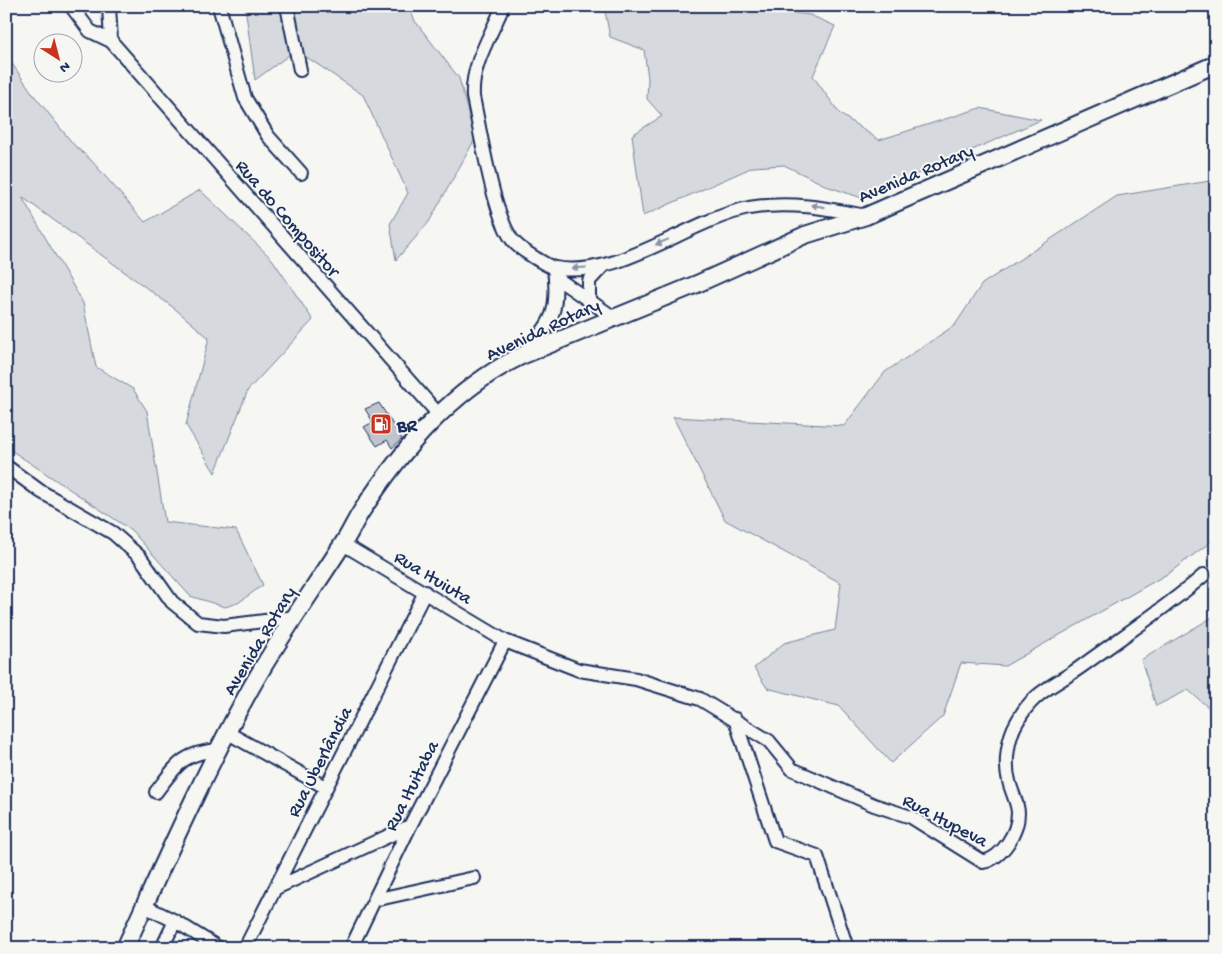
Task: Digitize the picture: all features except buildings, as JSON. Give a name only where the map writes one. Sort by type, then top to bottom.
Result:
[{"type":"main road","name":"Avenida Rotary","points":[[125,948],[218,750],[251,687],[343,544],[360,513],[392,468],[418,435],[468,389],[496,368],[521,356],[612,317],[697,284],[805,235],[866,216],[1216,64]]},
{"type":"street","name":"Rua do Compositor","points":[[71,6],[90,31],[110,41],[440,416]]},
{"type":"street","points":[[108,6],[110,41]]},
{"type":"street","points":[[219,6],[246,98],[268,136],[301,173]]},
{"type":"street","points":[[287,6],[300,70]]},
{"type":"street","points":[[504,6],[475,70],[472,82],[473,96],[494,193],[503,221],[513,242],[612,317]]},
{"type":"street","points":[[554,273],[603,266],[714,220],[747,209],[776,204],[812,205],[866,216]]},
{"type":"street","points":[[589,300],[589,281],[603,266]]},
{"type":"street","points":[[521,356],[545,332],[552,320],[554,273]]},
{"type":"street","points":[[6,466],[40,491],[120,538],[140,557],[172,602],[198,623],[224,626],[296,617]]},
{"type":"street","name":"Rua Ituiuta","points":[[343,544],[505,641]]},
{"type":"street","name":"Rua Itupeva","points":[[505,641],[579,670],[636,679],[682,692],[735,719],[769,741],[792,769],[874,805],[910,817],[983,862],[993,860],[1004,849],[1016,829],[1019,812],[1008,778],[1008,758],[1012,732],[1025,708],[1044,689],[1078,669],[1183,593],[1204,575]]},
{"type":"street","name":"Rua Uberlândia","points":[[245,948],[425,592]]},
{"type":"street","name":"Rua Ituitaba","points":[[351,948],[410,826],[505,641]]},
{"type":"street","points":[[735,719],[776,841],[817,856],[847,948]]},
{"type":"street","points":[[228,732],[325,787]]},
{"type":"street","points":[[156,792],[188,756],[199,752],[218,750]]},
{"type":"street","points":[[276,888],[410,826]]},
{"type":"street","points":[[374,900],[474,878]]},
{"type":"street","points":[[144,906],[175,920],[219,948]]},
{"type":"street","points":[[162,948],[175,920]]},
{"type":"shaded area","points":[[245,6],[408,6],[415,21],[459,78],[475,139],[429,222],[396,260],[390,224],[408,193],[363,95],[296,50],[255,80]]},
{"type":"shaded area","points":[[604,6],[740,6],[810,15],[835,26],[813,76],[840,114],[879,140],[980,108],[1041,120],[862,198],[829,187],[784,165],[753,167],[643,216],[632,135],[662,116],[647,99],[648,78],[644,50],[610,37]]},
{"type":"shaded area","points":[[6,55],[33,94],[74,145],[91,160],[145,222],[200,190],[272,259],[313,320],[248,390],[215,473],[186,425],[209,338],[174,308],[22,197],[83,303],[96,367],[133,389],[147,411],[165,522],[236,530],[263,585],[238,603],[225,607],[190,596],[131,530],[6,447]]},
{"type":"shaded area","points":[[1216,180],[1216,538],[1169,573],[1005,666],[961,663],[943,716],[891,763],[839,706],[767,688],[754,668],[784,643],[835,630],[841,583],[725,520],[673,417],[844,426],[885,372],[955,325],[982,284],[1117,196]]},
{"type":"shaded area","points":[[1216,615],[1216,714],[1188,690],[1156,706],[1141,660]]},
{"type":"place","name":"BR","points":[[381,424]]}]
